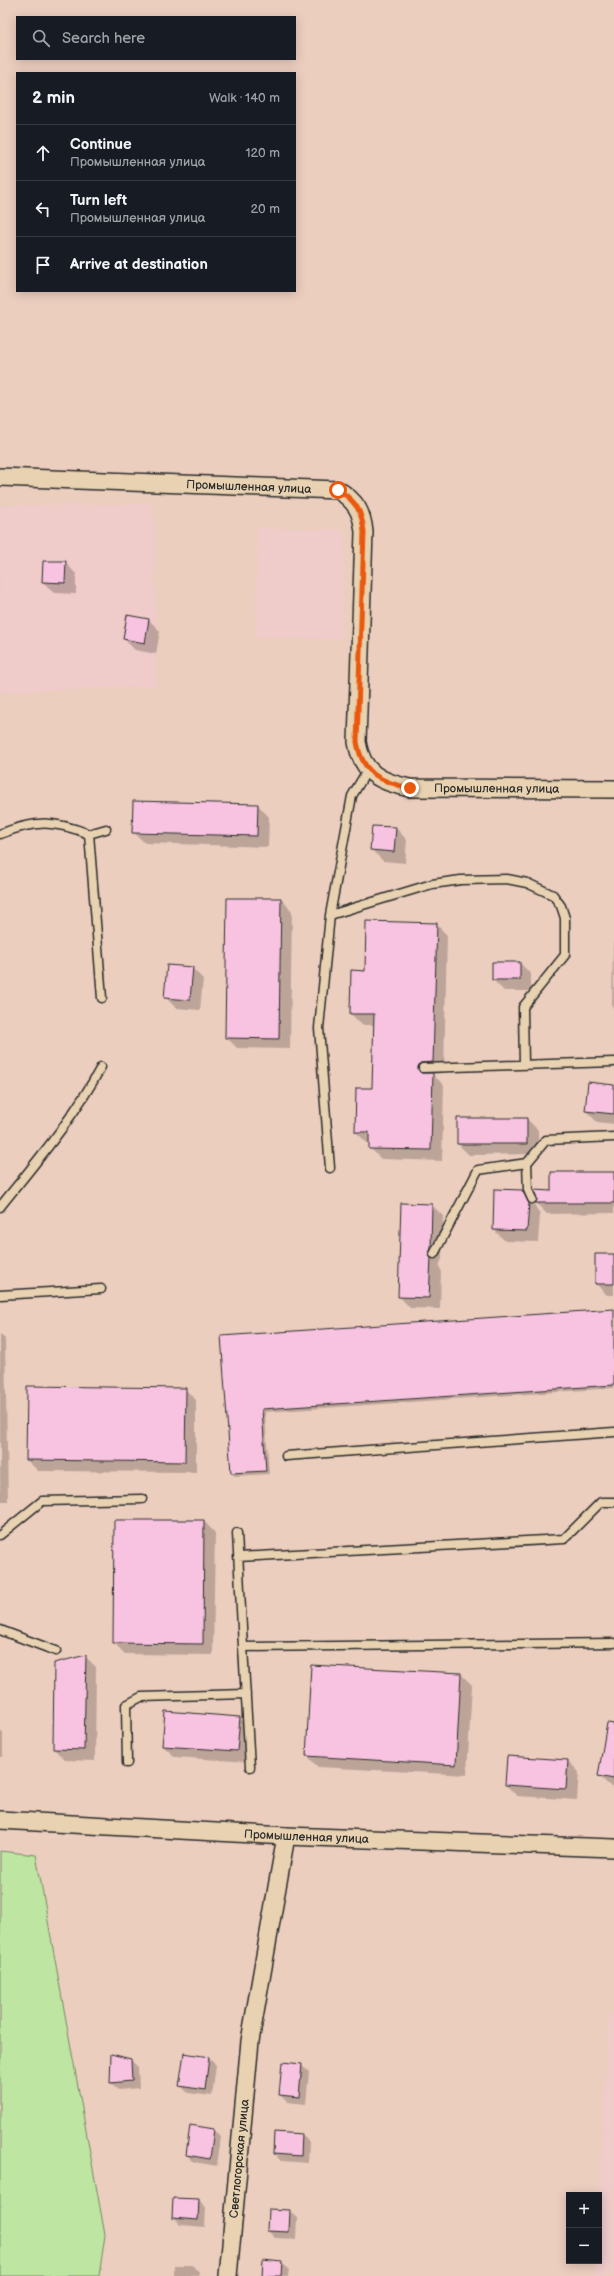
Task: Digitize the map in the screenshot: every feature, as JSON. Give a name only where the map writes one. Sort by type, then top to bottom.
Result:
[{"type":"street","name":"Промышленная улица","points":[[0,477],[338,490],[349,496],[358,506],[363,517],[364,532],[357,742],[360,759],[368,769],[392,784],[410,788],[614,789]]},
{"type":"street","name":"Промышленная улица","points":[[0,1820],[286,1836],[614,1848]]},
{"type":"street","name":"Светлогорская улица","points":[[228,2276],[250,2041],[286,1836]]},
{"type":"lane","points":[[330,1168],[319,1028],[321,988],[330,915],[352,796],[368,769]]},
{"type":"lane","points":[[0,834],[36,823],[63,824],[89,834],[106,829]]},
{"type":"lane","points":[[89,834],[102,998]]},
{"type":"lane","points":[[330,915],[432,884],[461,880],[507,879],[527,883],[553,895],[561,906],[565,918],[565,955],[523,1008],[524,1065]]},
{"type":"lane","points":[[423,1068],[614,1062]]},
{"type":"lane","points":[[0,1207],[54,1140],[82,1100],[101,1067]]},
{"type":"lane","points":[[532,1199],[528,1190],[527,1163],[546,1140],[614,1137]]},
{"type":"lane","points":[[434,1254],[478,1170],[527,1163]]},
{"type":"lane","points":[[0,1295],[101,1289]]},
{"type":"lane","points":[[286,1456],[614,1432]]},
{"type":"lane","points":[[0,1535],[42,1501],[142,1499]]},
{"type":"lane","points":[[238,1558],[564,1539],[601,1502],[614,1502]]},
{"type":"lane","points":[[237,1533],[250,1767]]},
{"type":"lane","points":[[0,1630],[56,1651]]},
{"type":"lane","points":[[243,1647],[614,1643]]},
{"type":"lane","points":[[127,1763],[126,1705],[142,1697],[246,1694]]},
{"type":"shaded area","points":[[154,504],[156,686],[0,692],[0,506]]},
{"type":"shaded area","points":[[258,528],[345,530],[342,639],[255,637]]},
{"type":"shaded area","points":[[614,2011],[614,2276],[594,2276],[595,2264],[602,2264],[602,2192],[599,2192],[609,2014]]},
{"type":"green space","points":[[0,1851],[36,1855],[105,2235],[99,2276],[0,2276]]},
{"type":"building","points":[[43,561],[66,561],[65,583],[42,582]]},
{"type":"building","points":[[127,615],[149,619],[145,643],[123,639]]},
{"type":"building","points":[[133,801],[258,804],[257,836],[132,833]]},
{"type":"building","points":[[372,826],[396,827],[394,852],[370,850]]},
{"type":"building","points":[[227,898],[281,898],[279,1039],[225,1038]]},
{"type":"building","points":[[366,921],[437,923],[433,1062],[420,1063],[418,1068],[421,1073],[433,1073],[431,1150],[369,1149],[369,1132],[355,1132],[356,1088],[372,1088],[374,1014],[350,1014],[351,970],[365,971]]},
{"type":"building","points":[[492,962],[520,962],[520,980],[492,980]]},
{"type":"building","points":[[167,965],[193,967],[190,1000],[164,998]]},
{"type":"building","points":[[588,1082],[614,1085],[614,1114],[585,1111]]},
{"type":"building","points":[[457,1118],[527,1118],[527,1144],[457,1144]]},
{"type":"building","points":[[551,1172],[614,1172],[614,1203],[535,1203],[537,1199],[534,1190],[551,1191]]},
{"type":"building","points":[[494,1189],[522,1190],[529,1203],[527,1231],[493,1230]]},
{"type":"building","points":[[401,1203],[432,1204],[431,1248],[429,1254],[431,1258],[429,1298],[398,1297]]},
{"type":"building","points":[[595,1254],[614,1254],[614,1284],[595,1284]]},
{"type":"building","points":[[614,1309],[614,1385],[262,1409],[266,1471],[231,1473],[221,1336]]},
{"type":"building","points":[[27,1386],[186,1388],[185,1462],[26,1460]]},
{"type":"building","points":[[114,1520],[204,1520],[203,1644],[113,1643]]},
{"type":"building","points":[[86,1655],[84,1750],[53,1749],[54,1663]]},
{"type":"building","points":[[311,1665],[461,1673],[456,1765],[306,1756]]},
{"type":"building","points":[[165,1711],[240,1717],[237,1751],[162,1746]]},
{"type":"building","points":[[607,1723],[614,1724],[614,1779],[598,1776]]},
{"type":"building","points":[[507,1756],[568,1760],[566,1789],[505,1785]]},
{"type":"building","points":[[184,2053],[209,2057],[205,2090],[179,2086]]},
{"type":"building","points":[[111,2054],[131,2059],[132,2081],[110,2083]]},
{"type":"building","points":[[282,2062],[302,2064],[299,2097],[279,2095]]},
{"type":"building","points":[[190,2125],[214,2129],[210,2159],[186,2155]]},
{"type":"building","points":[[274,2132],[302,2134],[301,2156],[273,2154]]},
{"type":"building","points":[[173,2198],[199,2199],[198,2220],[172,2218]]},
{"type":"building","points":[[268,2209],[290,2210],[289,2232],[267,2231]]},
{"type":"building","points":[[263,2260],[282,2262],[281,2276],[262,2276]]},
{"type":"route","points":[[338,490],[349,496],[358,506],[363,517],[364,532],[357,742],[360,759],[368,769],[379,778],[392,784],[410,788]]}]
